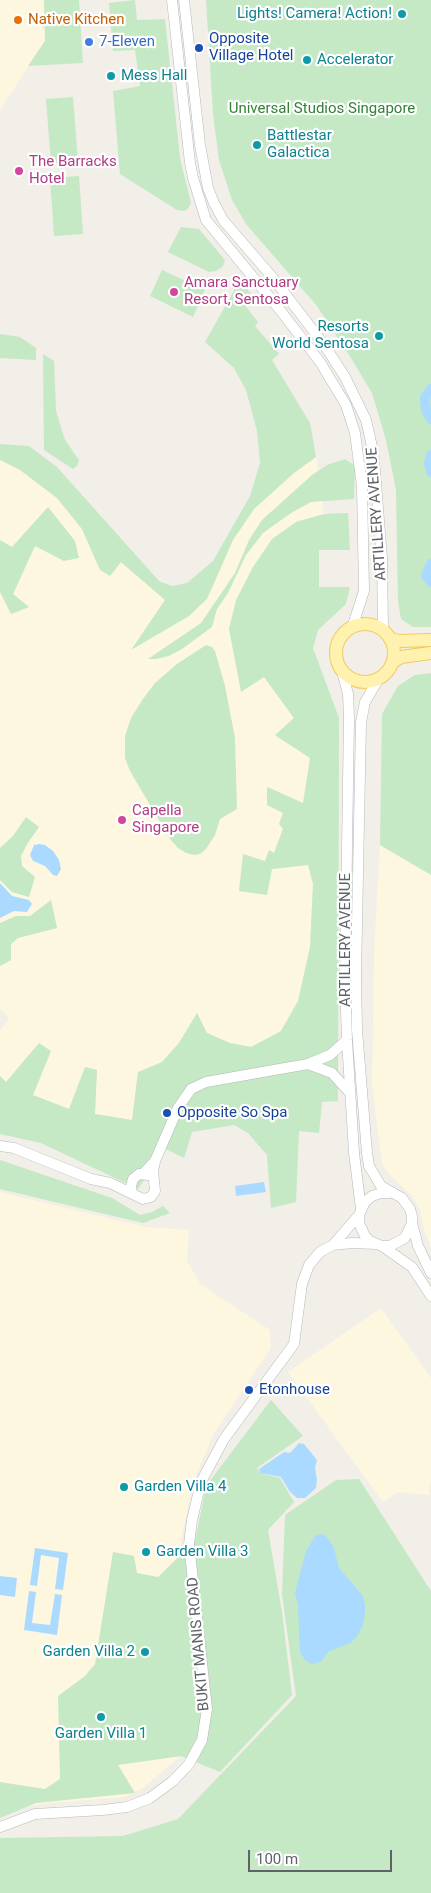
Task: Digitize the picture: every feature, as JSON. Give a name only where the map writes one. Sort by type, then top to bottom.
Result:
[{"type":"main road","points":[[387,635],[394,654],[393,662],[390,669],[378,680],[362,682],[355,680],[342,671],[338,664],[337,647],[340,640],[352,628],[364,624],[371,625],[400,641],[431,640]]},
{"type":"main road","points":[[393,662],[401,657],[431,652]]},
{"type":"street","name":"ARTILLERY AVENUE","points":[[172,0],[192,178],[206,220],[307,344],[346,404],[351,421],[358,450],[362,486],[364,591],[352,628]]},
{"type":"street","name":"ARTILLERY AVENUE","points":[[184,0],[200,145],[208,188],[214,203],[223,220],[273,278],[325,346],[352,391],[366,420],[373,451],[375,471],[387,635]]},
{"type":"street","name":"ARTILLERY AVENUE","points":[[342,671],[348,694],[349,718],[345,980],[347,1040],[361,1230],[370,1241],[380,1245],[412,1267],[431,1296]]},
{"type":"street","name":"ARTILLERY AVENUE","points":[[378,680],[365,702],[361,722],[356,976],[357,1030],[366,1153],[375,1178],[381,1186],[396,1194],[407,1203],[412,1216],[418,1246],[431,1273]]},
{"type":"street","points":[[110,1184],[133,1179],[139,1174],[143,1174],[155,1161],[178,1108],[192,1089],[206,1082],[308,1064],[330,1056],[347,1040]]},
{"type":"street","points":[[308,1064],[332,1073],[350,1094]]},
{"type":"street","points":[[0,1146],[14,1148],[91,1179],[110,1184],[139,1198],[150,1197],[154,1194],[156,1187],[154,1179],[155,1161]]},
{"type":"street","points":[[143,1174],[154,1179]]},
{"type":"street","points":[[132,1193],[133,1179]]},
{"type":"street","points":[[332,1245],[360,1212],[365,1202],[372,1196],[390,1192]]},
{"type":"street","points":[[332,1245],[398,1243],[405,1238],[412,1223]]},
{"type":"street","name":"BUKIT MANIS ROAD","points":[[0,1827],[35,1814],[127,1807],[150,1798],[173,1781],[189,1764],[202,1740],[207,1709],[189,1544],[192,1520],[201,1482],[224,1438],[294,1344],[302,1284],[309,1265],[320,1252],[332,1245]]},
{"type":"shaded area","points":[[0,0],[44,0],[45,41],[0,110]]},
{"type":"shaded area","points":[[316,457],[324,514],[296,522],[241,691],[264,677],[294,718],[275,736],[310,758],[303,803],[268,787],[283,813],[283,828],[274,853],[269,850],[265,861],[243,854],[239,891],[267,895],[271,869],[308,865],[313,884],[310,947],[298,1001],[281,1031],[251,1047],[230,1043],[207,1033],[197,1013],[179,1043],[162,1062],[138,1072],[132,1120],[95,1114],[97,1070],[85,1067],[69,1110],[33,1095],[51,1051],[6,1082],[0,1076],[0,1031],[9,1019],[2,1009],[0,1010],[0,966],[11,960],[11,944],[18,938],[57,928],[51,900],[30,916],[16,917],[0,923],[0,880],[12,892],[22,866],[21,856],[39,828],[26,817],[13,836],[0,848],[0,592],[11,614],[29,607],[13,594],[35,546],[64,561],[75,541],[12,547],[0,540],[0,460],[20,470],[57,498],[82,529],[100,570],[120,562],[166,600],[132,649],[207,599],[233,540],[254,509],[294,473]]},
{"type":"shaded area","points":[[380,845],[431,875],[431,1248],[424,1229],[420,1209],[413,1197],[388,1173],[382,1163],[372,1086],[374,953]]},
{"type":"shaded area","points":[[0,1192],[145,1227],[189,1230],[187,1261],[201,1285],[270,1330],[271,1348],[214,1433],[193,1482],[181,1540],[184,1581],[199,1688],[177,1759],[144,1787],[125,1797],[48,1803],[11,1809],[0,1815]]},
{"type":"shaded area","points":[[381,1308],[431,1378],[431,1477],[429,1495],[398,1492],[383,1502],[288,1372]]},
{"type":"green space","points":[[44,0],[79,0],[83,63],[28,66],[45,41]]},
{"type":"green space","points":[[135,0],[137,20],[165,19],[180,158],[191,203],[188,209],[184,211],[177,210],[120,174],[113,91],[140,86],[135,50],[113,51],[109,3]]},
{"type":"green space","name":"Universal Studios Singapore","points":[[206,0],[431,0],[431,627],[413,627],[401,619],[398,601],[396,490],[386,440],[372,393],[317,306],[246,224],[232,200],[219,160],[213,114]]},
{"type":"green space","points":[[73,97],[78,162],[51,164],[46,99]]},
{"type":"green space","points":[[79,176],[83,234],[54,236],[50,178]]},
{"type":"green space","points":[[181,227],[199,229],[225,260],[223,266],[216,271],[209,272],[168,252]]},
{"type":"green space","points":[[162,270],[205,290],[193,317],[150,296]]},
{"type":"green space","points":[[240,280],[252,295],[243,303],[258,322],[255,326],[279,354],[272,360],[310,423],[316,457],[294,473],[254,509],[233,540],[207,599],[189,616],[131,650],[165,600],[121,562],[110,576],[100,570],[82,529],[57,498],[20,470],[0,460],[0,444],[29,446],[57,467],[159,581],[172,586],[187,583],[213,561],[250,496],[260,463],[257,431],[246,390],[234,368],[205,342]]},
{"type":"green space","points":[[0,334],[20,337],[36,348],[36,360],[0,358]]},
{"type":"green space","points":[[43,354],[54,361],[56,411],[65,440],[79,460],[77,466],[73,469],[44,450]]},
{"type":"green space","points":[[345,459],[354,465],[354,499],[311,502],[291,513],[263,533],[246,555],[228,593],[217,609],[212,627],[169,656],[148,659],[201,623],[235,573],[249,540],[262,520],[312,475],[327,465]]},
{"type":"green space","points":[[48,507],[75,541],[79,558],[64,561],[35,546],[13,594],[29,607],[11,614],[0,592],[0,540],[12,547]]},
{"type":"green space","points":[[348,513],[350,550],[319,550],[319,587],[350,587],[346,604],[318,630],[313,648],[339,718],[338,1101],[322,1102],[319,1133],[299,1131],[296,1202],[271,1208],[267,1155],[248,1133],[234,1125],[192,1132],[184,1158],[166,1149],[138,1189],[41,1143],[0,1134],[0,1076],[6,1082],[39,1043],[51,1051],[33,1095],[69,1109],[85,1067],[97,1070],[95,1114],[132,1120],[138,1072],[162,1062],[179,1043],[197,1013],[207,1033],[230,1043],[251,1047],[281,1031],[298,1001],[310,947],[313,884],[308,865],[272,869],[267,895],[239,891],[243,854],[265,861],[269,850],[274,853],[283,829],[279,824],[283,813],[267,805],[267,787],[303,803],[310,758],[275,735],[294,718],[264,677],[241,692],[229,629],[236,600],[253,567],[272,539],[296,522],[324,514]]},
{"type":"green space","points":[[206,645],[212,647],[215,651],[225,686],[235,738],[237,809],[220,819],[215,835],[206,849],[200,854],[194,855],[178,848],[170,839],[130,771],[125,758],[125,736],[131,718],[155,683],[177,664]]},
{"type":"green space","points":[[431,673],[431,875],[380,845],[382,714],[398,686],[415,675]]},
{"type":"green space","points":[[26,817],[39,827],[21,856],[22,866],[35,877],[29,897],[12,892],[0,880],[0,848],[13,836]]},
{"type":"green space","points":[[51,900],[57,928],[18,938],[11,944],[11,960],[0,966],[0,923],[16,916],[30,916]]},
{"type":"green space","points":[[0,1160],[112,1198],[140,1215],[152,1212],[163,1206],[170,1213],[143,1223],[0,1189]]},
{"type":"green space","points":[[271,1400],[303,1436],[257,1468],[260,1473],[280,1478],[294,1502],[268,1530],[282,1612],[292,1695],[220,1772],[181,1756],[118,1765],[135,1793],[36,1803],[0,1818],[0,1782],[45,1789],[60,1779],[58,1696],[85,1676],[95,1664],[113,1552],[134,1556],[137,1573],[158,1577],[195,1541],[206,1486]]},
{"type":"green space","points":[[359,1479],[431,1591],[431,1893],[0,1893],[0,1838],[123,1836],[178,1819],[296,1696],[282,1594],[285,1515],[336,1480]]},
{"type":"water","points":[[40,844],[53,851],[59,860],[61,869],[57,876],[53,875],[45,866],[33,861],[30,855],[34,845]]},
{"type":"water","points":[[0,883],[12,896],[29,900],[32,904],[27,912],[14,911],[0,918]]},
{"type":"water","points":[[264,1182],[266,1192],[236,1196],[235,1186]]},
{"type":"water","points":[[299,1443],[304,1444],[317,1460],[315,1468],[316,1488],[305,1498],[297,1498],[290,1492],[281,1477],[260,1473],[259,1469],[284,1452],[290,1453]]},
{"type":"water","points":[[322,1534],[328,1538],[334,1548],[339,1568],[363,1596],[365,1614],[363,1625],[358,1635],[350,1643],[328,1652],[321,1662],[312,1664],[305,1660],[300,1652],[298,1605],[295,1593],[306,1551],[316,1535]]},
{"type":"water","points":[[35,1548],[68,1553],[63,1590],[55,1589],[59,1558],[41,1555],[37,1586],[30,1585]]},
{"type":"water","points":[[0,1576],[17,1578],[15,1597],[0,1595]]},
{"type":"water","points":[[29,1591],[36,1592],[32,1623],[50,1625],[55,1594],[62,1595],[57,1635],[24,1630]]},
{"type":"waterway","points":[[431,389],[425,398],[426,410],[431,419]]},
{"type":"waterway","points":[[431,455],[429,464],[431,472]]},
{"type":"waterway","points":[[431,564],[426,576],[431,582]]},
{"type":"place","name":"Lights! Camera! Action!","points":[[402,14]]},
{"type":"place","name":"Native Kitchen","points":[[18,20]]},
{"type":"place","name":"7-Eleven","points":[[89,42]]},
{"type":"place","name":"Opposite Village Hotel","points":[[199,48]]},
{"type":"place","name":"Accelerator","points":[[307,60]]},
{"type":"place","name":"Mess Hall","points":[[111,76]]},
{"type":"place","name":"Battlestar Galactica","points":[[257,145]]},
{"type":"place","name":"The Barracks Hotel","points":[[19,171]]},
{"type":"place","name":"Amara Sanctuary Resort, Sentosa","points":[[174,292]]},
{"type":"place","name":"Resorts World Sentosa","points":[[379,336]]},
{"type":"place","name":"Capella Singapore","points":[[122,820]]},
{"type":"place","name":"Opposite So Spa","points":[[167,1113]]},
{"type":"place","name":"Etonhouse","points":[[249,1390]]},
{"type":"place","name":"Garden Villa 4","points":[[124,1487]]},
{"type":"place","name":"Garden Villa 3","points":[[146,1552]]},
{"type":"place","name":"Garden Villa 2","points":[[145,1652]]},
{"type":"place","name":"Garden Villa 1","points":[[101,1717]]}]
